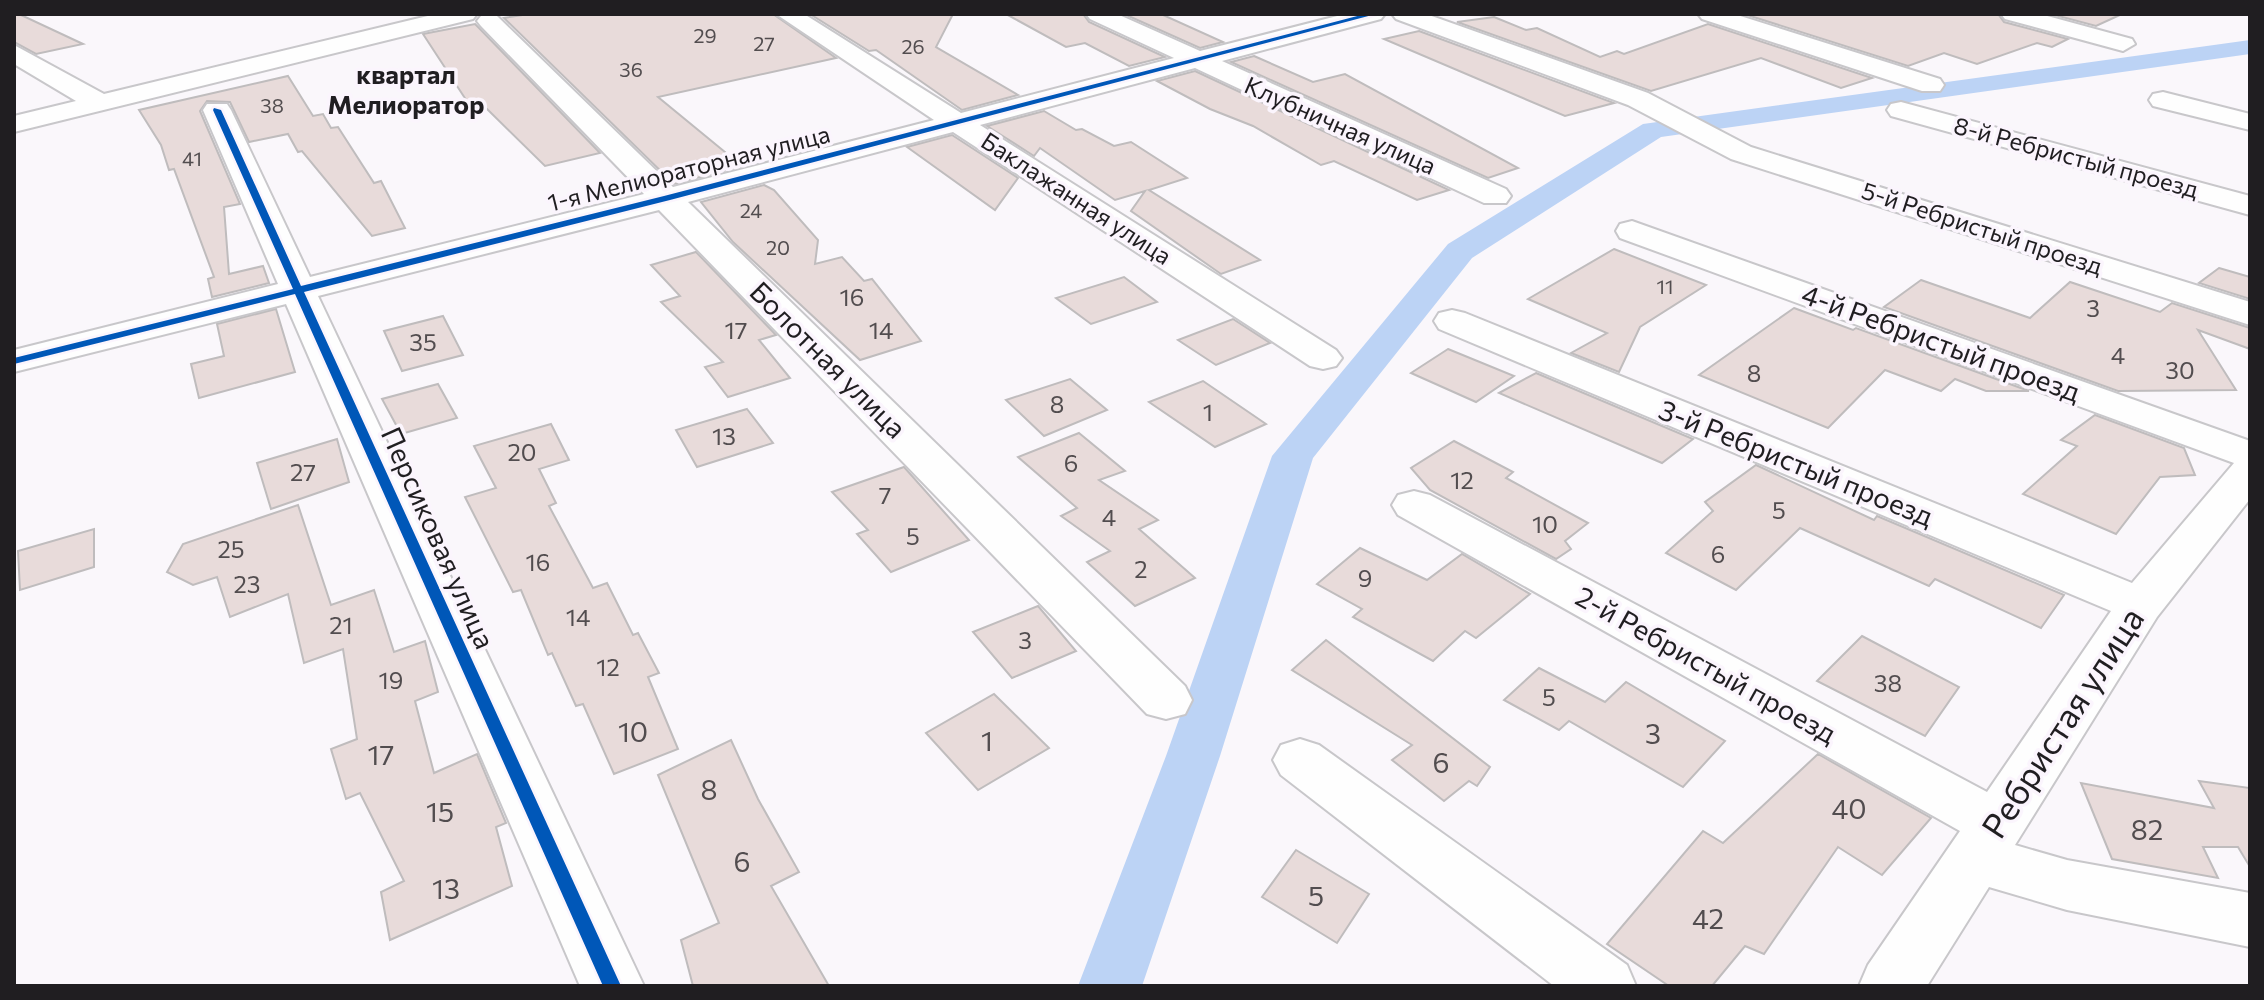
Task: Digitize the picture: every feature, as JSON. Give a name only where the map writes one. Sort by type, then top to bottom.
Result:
[{"type":"street","name":"Баклажанная улица","points":[[788,14],[1323,358]]},
{"type":"street","name":"Клубничная улица","points":[[1098,14],[1495,196]]},
{"type":"street","name":"1-я Мелиораторная улица","points":[[14,361],[667,198],[1373,14]]},
{"type":"street","name":"5-й Ребристый проезд","points":[[1404,14],[1666,111],[1715,141],[1756,158],[2250,314]]},
{"type":"street","points":[[1710,14],[1931,85]]},
{"type":"street","points":[[2013,14],[2123,44]]},
{"type":"street","points":[[14,124],[380,36],[477,18]]},
{"type":"street","name":"Болотная улица","points":[[477,18],[667,198],[1166,700]]},
{"type":"street","points":[[342,19],[380,36]]},
{"type":"street","points":[[14,53],[100,103]]},
{"type":"street","points":[[2163,100],[2250,122]]},
{"type":"street","name":"Персиковая улица","points":[[217,110],[612,986]]},
{"type":"street","name":"8-й Ребристый проезд","points":[[1901,110],[2250,206]]},
{"type":"street","name":"4-й Ребристый проезд","points":[[1632,231],[2250,455]]},
{"type":"street","name":"3-й Ребристый проезд","points":[[1452,321],[2140,605]]},
{"type":"street","name":"Ребристая улица","points":[[1891,986],[2140,605],[2250,471]]},
{"type":"street","name":"2-й Ребристый проезд","points":[[1414,505],[1986,841],[2094,891],[2250,920]]},
{"type":"street","points":[[1300,760],[1604,986]]},
{"type":"building","points":[[14,14],[83,44],[36,54],[14,42]]},
{"type":"building","points":[[529,14],[773,14],[836,58],[658,97],[742,166],[674,184],[504,18]]},
{"type":"building","points":[[810,14],[953,14],[936,47],[1018,95],[962,110],[876,50],[869,51]]},
{"type":"building","points":[[1006,14],[1083,14],[1089,22],[1165,57],[1129,66],[1085,43],[1066,47]]},
{"type":"building","points":[[1124,14],[1161,14],[1223,42],[1200,48]]},
{"type":"building","points":[[1744,14],[1998,14],[2004,22],[2068,39],[2052,47],[2037,43],[1977,64],[1944,53],[1908,66]]},
{"type":"building","points":[[2051,14],[2122,14],[2096,26]]},
{"type":"building","points":[[1494,17],[1526,30],[1537,28],[1600,57],[1617,51],[1624,54],[1708,24],[1872,78],[1841,88],[1761,58],[1651,91],[1457,22]]},
{"type":"building","points":[[475,24],[600,153],[545,166],[485,107],[474,112],[423,34]]},
{"type":"building","points":[[1419,31],[1614,103],[1565,116],[1384,39]]},
{"type":"building","points":[[1254,56],[1313,82],[1345,74],[1518,168],[1488,178],[1231,62]]},
{"type":"building","points":[[1195,71],[1449,190],[1417,200],[1334,161],[1321,165],[1253,126],[1210,109],[1157,81]]},
{"type":"building","points":[[288,76],[313,116],[323,114],[331,128],[338,127],[374,183],[381,181],[405,228],[372,236],[302,151],[298,152],[288,134],[249,142],[230,102],[207,101],[200,111],[240,204],[224,207],[229,274],[263,266],[269,283],[212,297],[208,279],[214,277],[174,169],[169,170],[161,145],[139,110]]},
{"type":"building","points":[[1044,111],[1076,130],[1082,129],[1114,146],[1131,142],[1187,178],[1149,190],[1260,260],[1221,274],[1131,211],[1145,191],[1115,200],[1040,148],[1034,156],[987,126]]},
{"type":"building","points":[[952,135],[1018,178],[995,210],[907,147]]},
{"type":"building","points":[[764,185],[774,190],[818,240],[815,264],[842,257],[864,281],[872,279],[921,341],[860,360],[733,242],[701,202]]},
{"type":"building","points":[[1614,249],[1706,285],[1640,327],[1619,372],[1571,353],[1607,333],[1528,299]]},
{"type":"building","points":[[696,252],[776,335],[759,340],[790,378],[728,397],[705,367],[723,362],[661,302],[680,296],[651,265]]},
{"type":"building","points":[[2219,268],[2250,277],[2250,299],[2199,283]]},
{"type":"building","points":[[1124,277],[1157,302],[1091,324],[1056,298]]},
{"type":"building","points":[[1921,280],[2030,318],[2070,282],[2160,312],[2172,303],[2250,328],[2250,349],[2198,330],[2236,390],[2118,391],[1884,307]]},
{"type":"building","points":[[1794,308],[2029,391],[1986,391],[1955,379],[1941,391],[1885,370],[1828,428],[1699,375]]},
{"type":"building","points":[[276,309],[295,372],[199,398],[191,364],[224,356],[217,324]]},
{"type":"building","points":[[443,316],[463,355],[402,371],[384,331]]},
{"type":"building","points":[[1233,319],[1270,343],[1216,365],[1178,340]]},
{"type":"building","points":[[1448,349],[1514,376],[1476,402],[1411,373]]},
{"type":"building","points":[[1536,373],[1693,439],[1662,463],[1499,393]]},
{"type":"building","points":[[1070,379],[1107,410],[1044,436],[1006,400]]},
{"type":"building","points":[[1203,381],[1266,424],[1215,447],[1149,402]]},
{"type":"building","points":[[438,384],[457,418],[401,434],[382,399]]},
{"type":"building","points":[[747,409],[773,443],[697,467],[676,430]]},
{"type":"building","points":[[2095,415],[2184,448],[2195,475],[2160,477],[2116,534],[2023,494],[2077,446],[2061,440]]},
{"type":"building","points":[[551,424],[569,460],[539,469],[556,503],[549,506],[593,588],[607,583],[633,635],[638,633],[659,673],[648,677],[678,749],[614,774],[583,704],[576,706],[552,653],[548,655],[521,590],[513,592],[465,497],[496,488],[474,446]]},
{"type":"building","points":[[1079,433],[1125,471],[1099,480],[1158,520],[1139,529],[1195,578],[1135,606],[1087,562],[1110,551],[1061,516],[1077,508],[1018,457]]},
{"type":"building","points":[[337,439],[349,482],[271,509],[257,463]]},
{"type":"building","points":[[1454,441],[1513,472],[1506,478],[1588,523],[1565,541],[1571,549],[1556,559],[1430,490],[1411,468]]},
{"type":"building","points":[[1756,465],[1874,520],[1877,516],[2064,595],[2041,628],[1935,579],[1929,586],[1800,528],[1736,590],[1666,553],[1713,511],[1705,502]]},
{"type":"building","points":[[904,467],[969,540],[891,572],[857,534],[868,530],[832,492]]},
{"type":"building","points":[[298,505],[331,605],[374,590],[394,652],[425,641],[438,692],[415,701],[434,773],[477,754],[506,823],[496,827],[512,886],[390,940],[381,892],[404,881],[360,793],[346,799],[331,749],[357,739],[343,649],[304,663],[288,594],[230,617],[217,577],[193,585],[167,572],[183,544]]},
{"type":"building","points":[[94,529],[94,567],[20,590],[18,551]]},
{"type":"building","points":[[1360,548],[1427,580],[1462,554],[1530,594],[1476,638],[1465,631],[1433,661],[1353,617],[1362,609],[1317,584]]},
{"type":"building","points":[[1038,606],[1076,651],[1012,678],[973,632]]},
{"type":"building","points":[[1862,636],[1959,687],[1925,736],[1817,681]]},
{"type":"building","points":[[1326,640],[1490,767],[1477,786],[1469,781],[1444,801],[1392,760],[1412,745],[1292,670]]},
{"type":"building","points":[[1539,668],[1605,702],[1626,682],[1725,741],[1683,787],[1569,721],[1559,730],[1504,700]]},
{"type":"building","points":[[994,694],[1049,748],[978,790],[926,733]]},
{"type":"building","points":[[731,740],[758,799],[799,872],[771,886],[829,986],[693,986],[681,940],[719,923],[658,775]]},
{"type":"building","points":[[1818,754],[1931,818],[1882,875],[1838,847],[1764,954],[1745,946],[1712,986],[1669,986],[1607,944],[1703,831],[1723,843]]},
{"type":"building","points":[[2199,781],[2250,788],[2250,867],[2238,847],[2203,847],[2218,878],[2112,859],[2081,783],[2214,808]]},
{"type":"building","points":[[1296,850],[1369,894],[1337,943],[1262,897]]},
{"type":"waterway","points":[[1110,986],[1193,756],[1293,456],[1460,251],[1653,130],[2250,47]]},
{"type":"cycle path","points":[[14,361],[667,198],[1373,14]]},
{"type":"cycle path","points":[[217,110],[612,986]]},
{"type":"district","name":"квартал Мелиоратор","points":[[406,90]]}]
